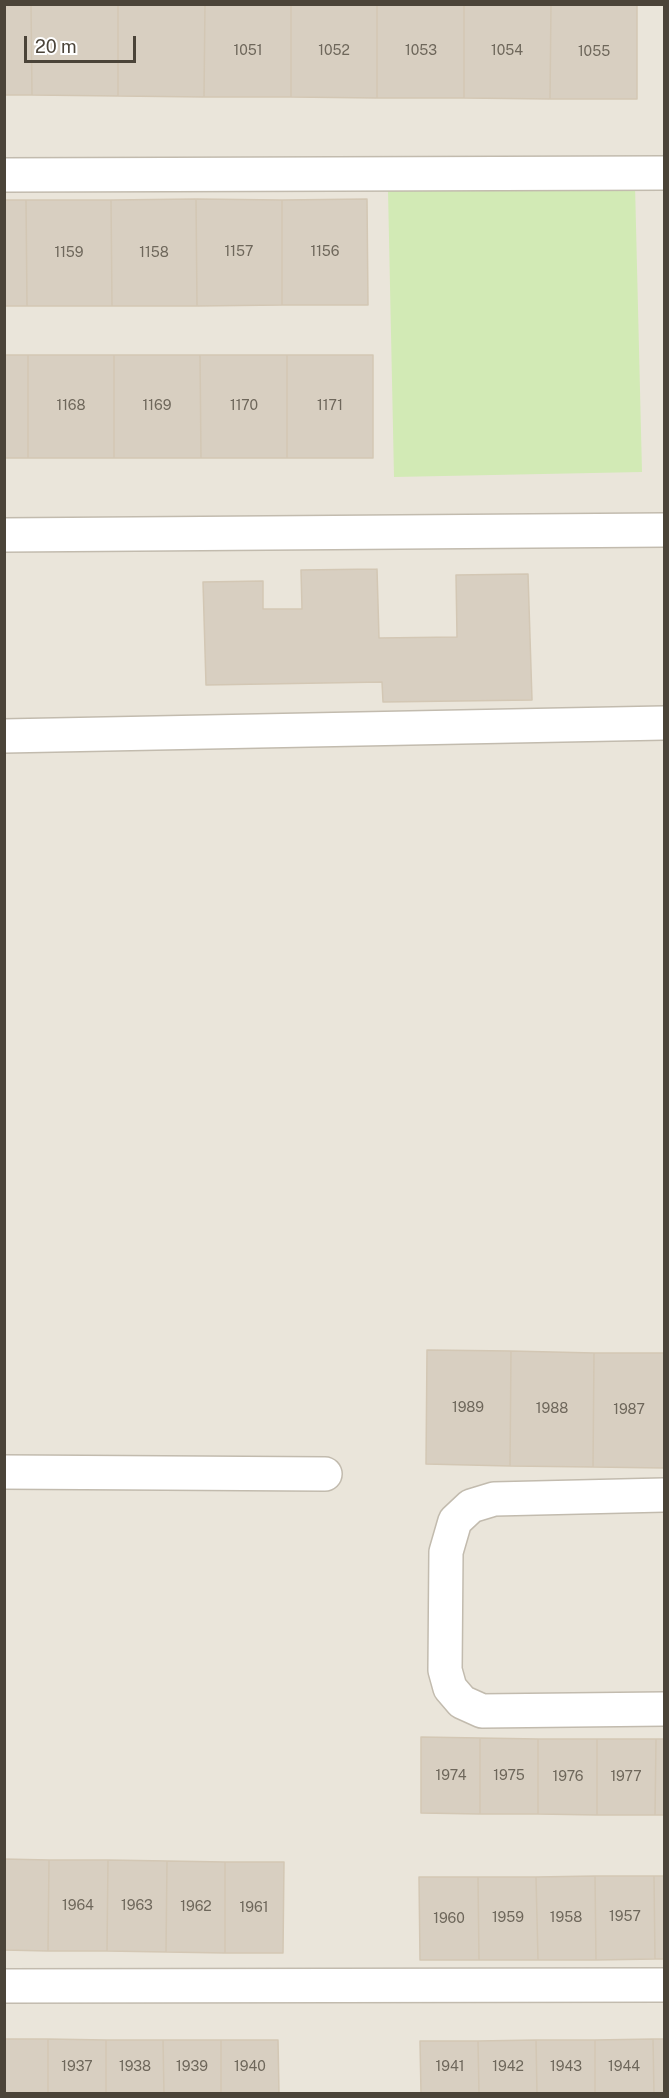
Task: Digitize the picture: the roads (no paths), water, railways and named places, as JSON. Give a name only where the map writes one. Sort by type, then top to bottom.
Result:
[{"type":"street","points":[[4,175],[664,173]]},
{"type":"street","points":[[4,535],[664,530]]},
{"type":"street","points":[[4,736],[664,723]]},
{"type":"street","points":[[4,1472],[325,1474]]},
{"type":"street","points":[[664,1495],[494,1499],[471,1506],[455,1521],[446,1551],[445,1670],[450,1688],[462,1702],[482,1711],[664,1709]]},
{"type":"street","points":[[4,1986],[664,1985]]}]
